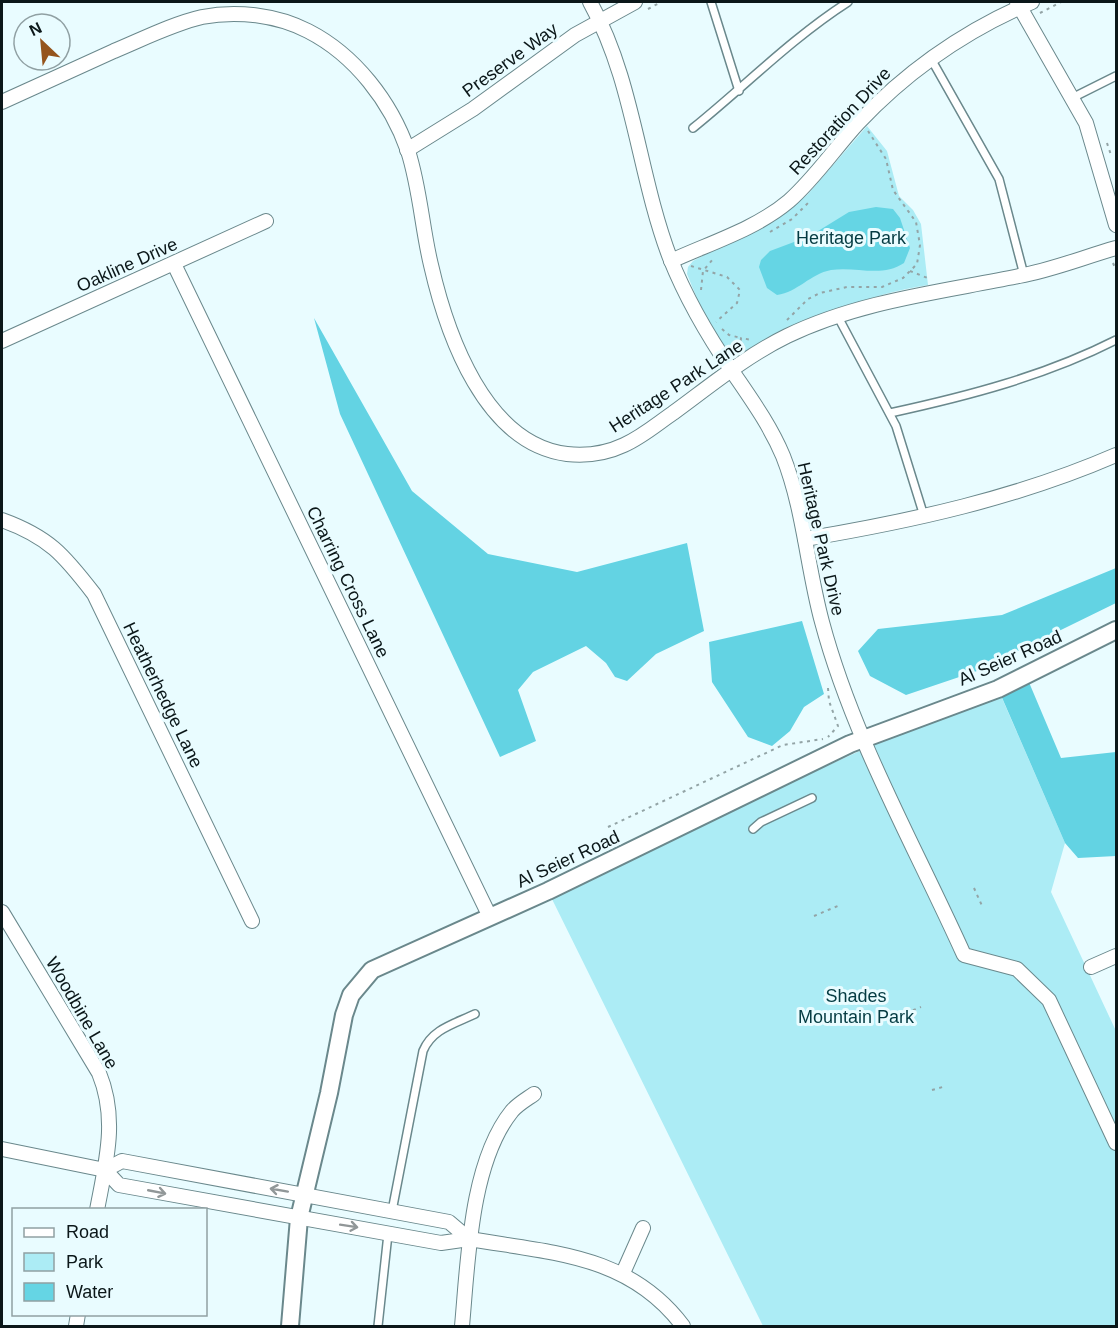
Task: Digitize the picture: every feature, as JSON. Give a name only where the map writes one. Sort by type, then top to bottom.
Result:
[{"type":"street","name":"Heritage Park Drive","points":[[590,2],[600,20],[626,89],[655,212],[676,259],[690,302],[737,367],[783,457],[806,539],[821,621],[864,738],[964,955],[1017,969],[1049,1000],[1116,1143]]},
{"type":"street","name":"Preserve Way","points":[[407,150],[473,110],[547,55],[600,20],[635,2]]},
{"type":"street","name":"Restoration Drive","points":[[676,259],[763,218],[789,201],[864,127],[882,98],[930,57],[959,38],[1023,3]]},
{"type":"street","points":[[1023,3],[1086,123],[1116,225]]},
{"type":"street","name":"Heritage Park Lane","points":[[2,102],[178,25],[202,17],[244,15],[279,19],[325,40],[348,58],[377,93],[407,150],[431,267],[453,337],[483,397],[514,432],[554,452],[574,455],[615,449],[633,441],[737,367],[786,337],[837,315],[905,298],[1024,275],[1114,248]]},
{"type":"street","name":"Oakline Drive","points":[[2,340],[266,221]]},
{"type":"street","name":"Charring Cross Lane","points":[[174,264],[490,917]]},
{"type":"street","points":[[806,539],[924,517],[1047,482],[1116,455]]},
{"type":"street","name":"Heatherhedge Lane","points":[[2,520],[26,529],[63,554],[94,594],[252,921]]},
{"type":"street","name":"Al Seier Road","points":[[290,1326],[299,1218],[344,1015],[351,995],[372,970],[490,917],[864,738],[998,689],[1116,630]]},
{"type":"street","name":"Woodbine Lane","points":[[2,912],[99,1073],[105,1088],[111,1121],[98,1208]]},
{"type":"street","points":[[1091,967],[1116,956]]},
{"type":"street","points":[[462,1326],[470,1239],[486,1159],[499,1130],[514,1109],[534,1094]]},
{"type":"street","points":[[2,1149],[105,1170],[119,1185],[441,1243],[470,1239],[562,1255],[623,1273],[661,1301],[683,1326]]},
{"type":"street","points":[[105,1170],[122,1161],[305,1194],[449,1222],[470,1239]]},
{"type":"street","points":[[201,1200],[205,1176]]},
{"type":"street","points":[[388,1233],[392,1211]]},
{"type":"street","points":[[623,1273],[643,1228]]},
{"type":"lane","points":[[711,2],[739,91]]},
{"type":"lane","points":[[693,128],[739,91],[770,60],[848,2]]},
{"type":"lane","points":[[930,57],[999,179],[1024,275]]},
{"type":"lane","points":[[1072,98],[1116,76]]},
{"type":"lane","points":[[837,315],[890,413],[924,517]]},
{"type":"lane","points":[[890,413],[972,395],[1080,357],[1116,340]]},
{"type":"lane","points":[[753,829],[761,822],[812,798]]},
{"type":"lane","points":[[392,1211],[423,1051],[428,1040],[436,1032],[475,1014]]},
{"type":"lane","points":[[378,1326],[388,1233]]},
{"type":"path","points":[[862,140],[864,127]]},
{"type":"path","points":[[786,322],[808,300],[820,293],[847,287],[882,287],[910,271],[920,255],[919,231],[912,213],[892,190],[886,159],[864,127]]},
{"type":"path","points":[[767,234],[792,219],[813,197]]},
{"type":"path","points":[[1112,266],[1114,248]]},
{"type":"path","points":[[701,294],[705,266],[720,254]]},
{"type":"path","points":[[676,259],[693,268],[727,277],[740,290],[736,303],[716,322]]},
{"type":"path","points":[[1106,265],[1116,270]]},
{"type":"path","points":[[910,271],[923,278],[939,277]]},
{"type":"path","points":[[711,313],[716,322],[729,335],[756,340]]},
{"type":"path","points":[[737,367],[741,338]]},
{"type":"path","points":[[608,827],[783,745],[827,738],[838,726],[829,701],[827,680]]},
{"type":"path","points":[[974,888],[983,908]]},
{"type":"path","points":[[814,916],[840,905]]},
{"type":"path","points":[[906,1013],[921,1007]]},
{"type":"path","points":[[932,1090],[946,1086]]},
{"type":"green space","name":"Heritage Park","points":[[867,126],[887,151],[899,196],[913,210],[921,224],[928,285],[856,303],[789,331],[744,354],[730,352],[714,333],[704,313],[687,274],[688,267],[693,261],[787,212],[808,194]]},
{"type":"green space","name":"Shades Mountain Park","points":[[998,689],[1065,843],[1051,892],[1116,1031],[1116,1326],[763,1326],[548,891]]},
{"type":"shaded area","points":[[314,318],[412,491],[488,554],[577,572],[687,543],[704,631],[656,654],[627,681],[615,677],[606,663],[586,646],[533,672],[518,690],[536,741],[500,757],[340,414]]},
{"type":"shaded area","points":[[1116,568],[1116,603],[977,671],[906,695],[870,676],[858,651],[878,629],[1002,615]]},
{"type":"shaded area","points":[[802,621],[824,694],[804,707],[790,731],[772,746],[748,737],[712,682],[709,642]]},
{"type":"shaded area","points":[[1028,680],[1061,758],[1116,752],[1116,856],[1078,858],[1065,843],[1000,693]]},
{"type":"water","points":[[876,207],[893,209],[900,218],[910,248],[904,263],[878,271],[831,270],[777,295],[767,288],[759,267],[761,260],[770,251],[810,236],[849,212]]}]
